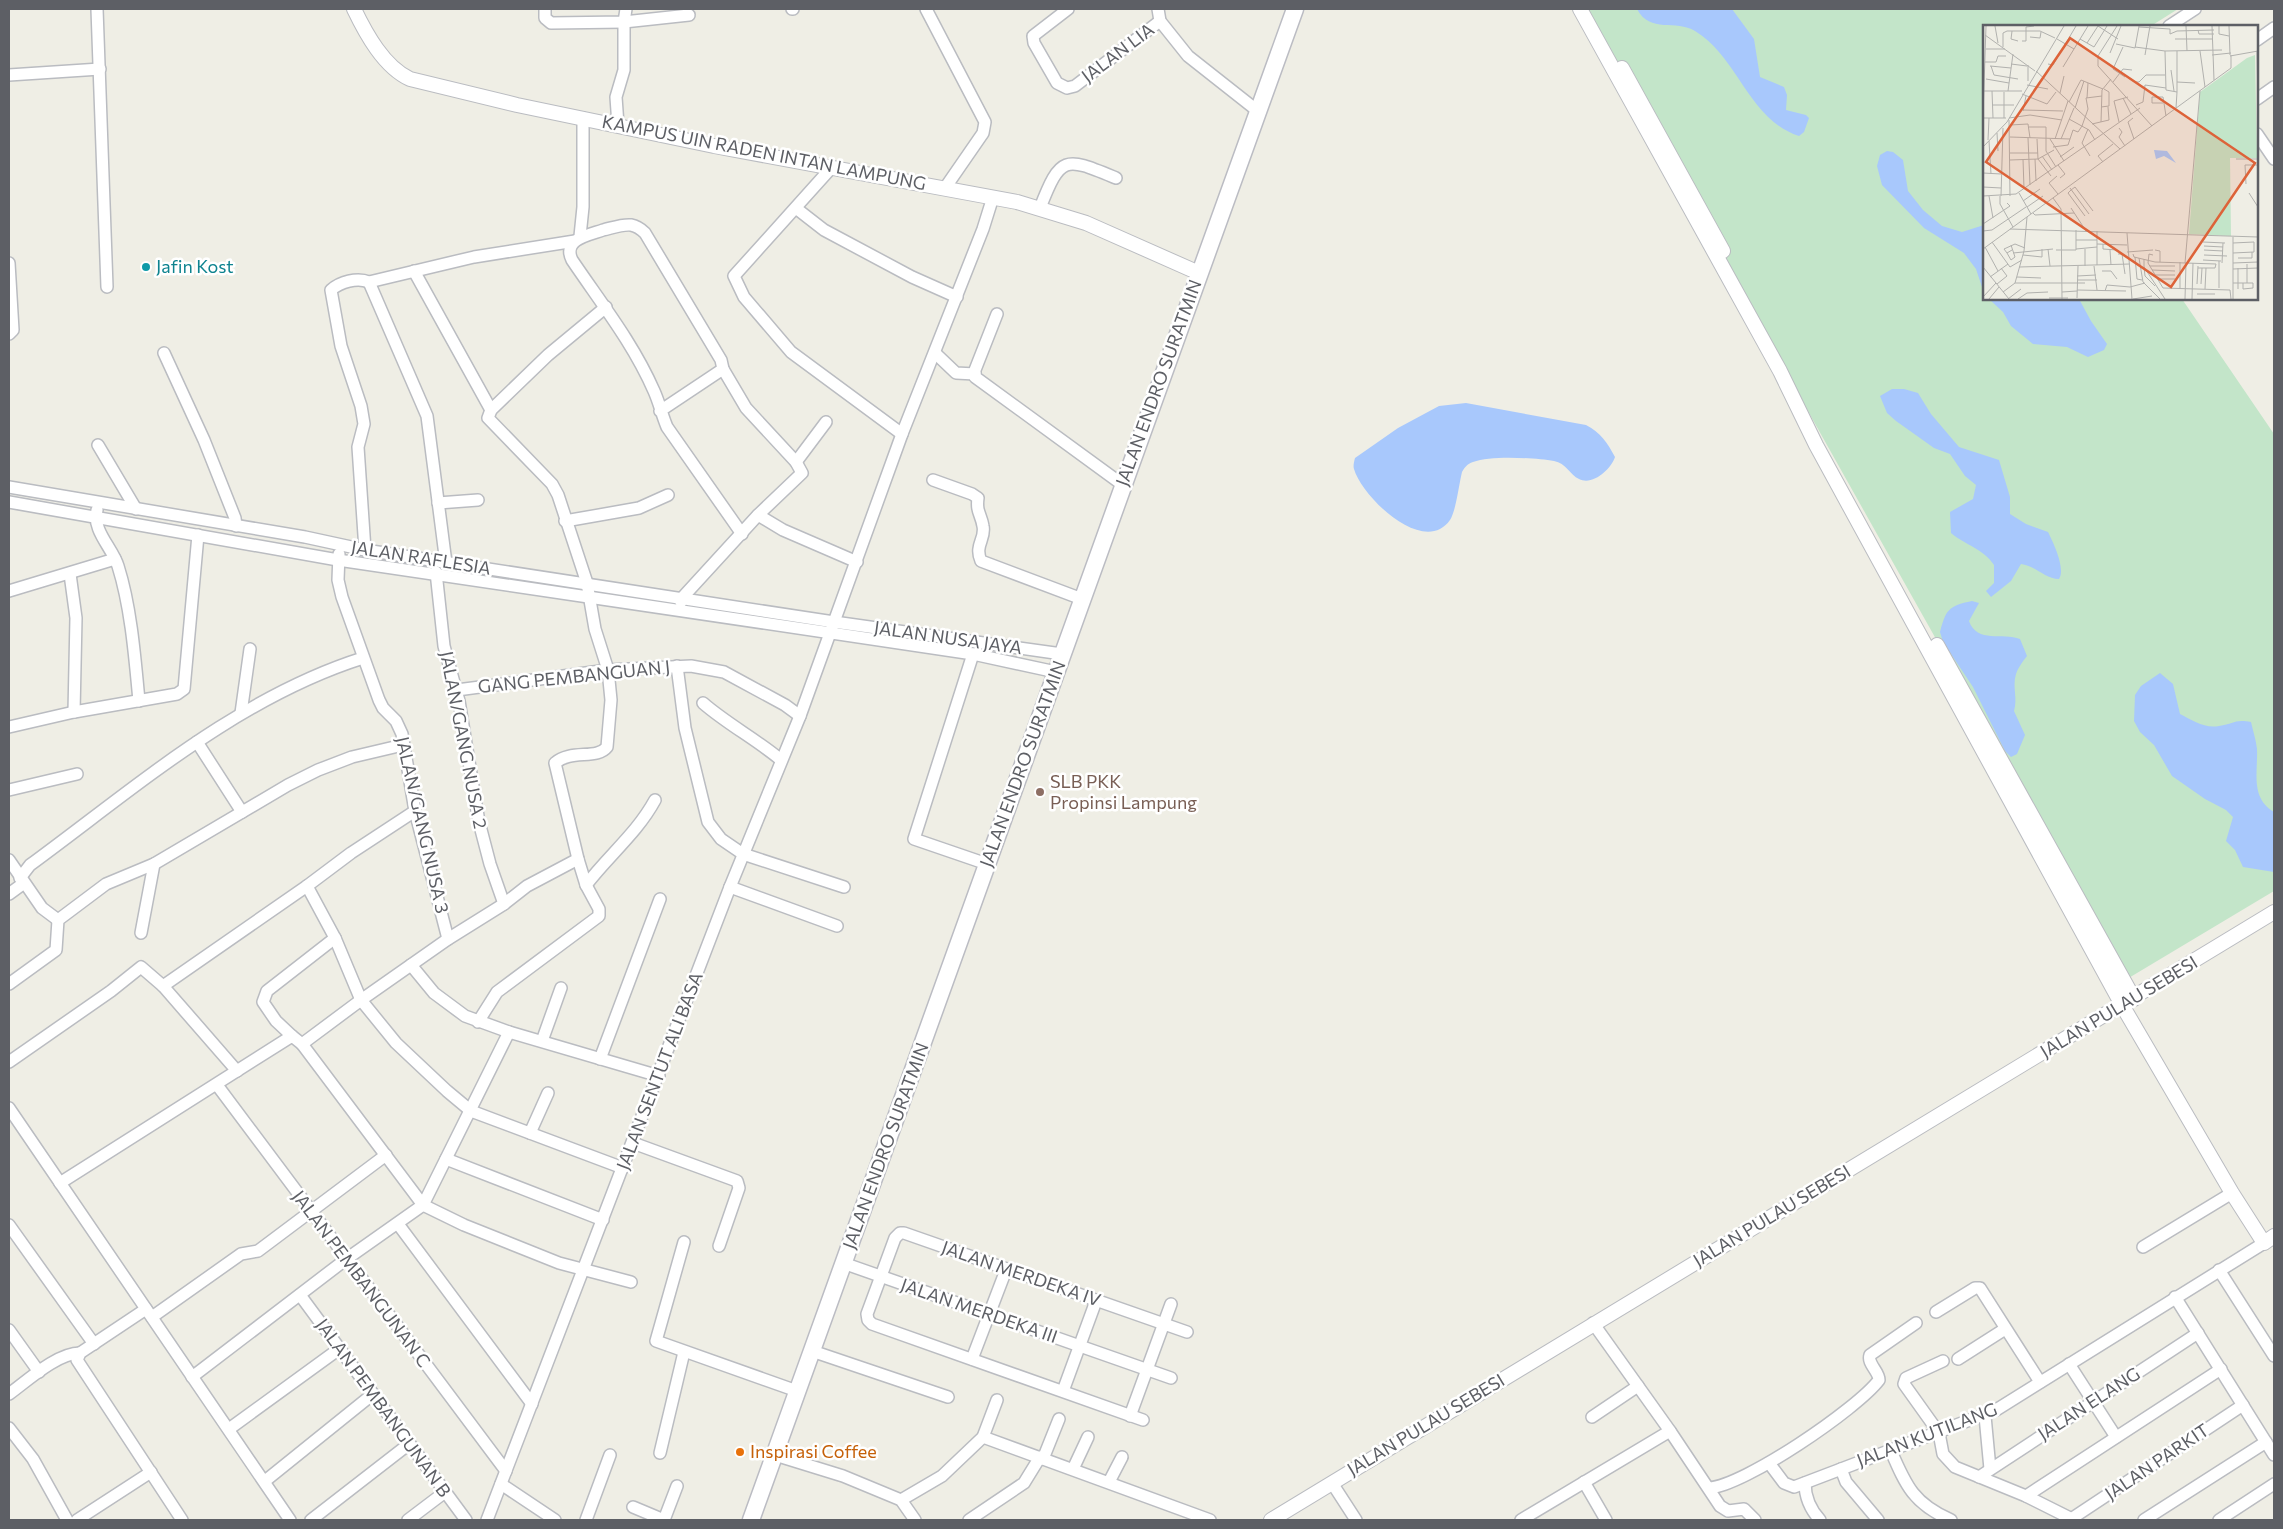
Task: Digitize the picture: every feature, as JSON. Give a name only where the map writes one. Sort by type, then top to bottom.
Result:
[{"type":"main road","name":"JALAN ENDRO SURATMIN","points":[[751,1520],[1295,9]]},
{"type":"street","points":[[97,9],[107,286]]},
{"type":"street","name":"KAMPUS UIN RADEN INTAN LAMPUNG","points":[[354,9],[379,51],[399,74],[445,89],[618,126],[993,197],[1040,208],[1086,223],[1199,273]]},
{"type":"street","points":[[545,9],[546,18],[551,23],[624,22],[689,15]]},
{"type":"street","points":[[618,126],[616,97],[624,70],[624,22],[626,9]]},
{"type":"street","points":[[926,9],[984,122],[983,133],[945,188]]},
{"type":"street","name":"JALAN LIA","points":[[1068,9],[1033,36],[1034,43],[1057,82],[1067,88],[1075,86],[1160,21]]},
{"type":"street","name":"JALAN LIA","points":[[1158,9],[1160,21],[1188,56],[1259,112]]},
{"type":"street","points":[[1580,9],[1780,371],[1816,445],[2128,1002]]},
{"type":"street","points":[[1588,9],[1719,242],[2232,1193],[2270,1241]]},
{"type":"street","points":[[2171,25],[2195,9]]},
{"type":"street","points":[[2258,39],[2274,28]]},
{"type":"street","points":[[9,75],[100,69]]},
{"type":"street","points":[[2258,98],[2274,87]]},
{"type":"street","points":[[583,118],[583,207],[578,239],[570,246],[569,254],[606,307],[655,392],[660,411],[668,427],[742,534]]},
{"type":"street","points":[[2258,135],[2270,143],[2274,160]]},
{"type":"street","points":[[1040,208],[1051,181],[1067,165],[1079,163],[1116,178]]},
{"type":"street","points":[[832,167],[797,209],[734,276],[735,282],[744,297],[791,352],[902,434]]},
{"type":"street","name":"JALAN SENTUT ALI BASA","points":[[487,1520],[730,887],[800,716],[902,434],[957,297],[993,197]]},
{"type":"street","points":[[797,209],[824,230],[912,277],[957,297]]},
{"type":"street","points":[[365,550],[358,447],[364,424],[361,406],[341,346],[331,290],[343,283],[358,279],[368,282],[474,257],[578,239],[622,225],[631,225],[645,233],[721,360],[723,369],[746,408],[796,462],[802,473],[758,515],[681,603]]},
{"type":"street","points":[[9,263],[13,330],[9,334]]},
{"type":"street","points":[[414,271],[491,410]]},
{"type":"street","points":[[368,282],[424,405],[446,563]]},
{"type":"street","points":[[478,1022],[496,992],[599,916],[599,909],[586,885],[578,859],[555,763],[562,757],[598,753],[607,747],[611,700],[608,670],[588,589],[552,484],[488,418],[491,410],[548,355],[606,307]]},
{"type":"street","points":[[997,314],[975,374],[978,380],[1123,485]]},
{"type":"street","points":[[935,353],[956,373],[975,374]]},
{"type":"street","points":[[164,354],[207,448],[236,518],[236,526]]},
{"type":"street","points":[[660,411],[723,369]]},
{"type":"street","points":[[796,462],[826,422]]},
{"type":"street","points":[[98,445],[136,509]]},
{"type":"street","points":[[933,480],[978,498],[976,510],[984,527],[977,552],[981,561],[1082,599]]},
{"type":"street","name":"JALAN RAFLESIA","points":[[9,487],[198,535],[339,552],[417,564],[446,563],[588,589],[832,627]]},
{"type":"street","points":[[565,521],[640,508],[668,495]]},
{"type":"street","points":[[438,503],[478,500]]},
{"type":"street","name":"JALAN RAFLESIA","points":[[9,502],[97,509],[136,509],[236,526],[339,552],[365,550],[417,564],[436,572],[588,589]]},
{"type":"street","points":[[97,509],[102,537],[115,559],[126,600],[139,701]]},
{"type":"street","points":[[758,515],[783,530],[857,562]]},
{"type":"street","points":[[9,727],[74,712],[177,694],[185,686],[198,535]]},
{"type":"street","name":"JALAN/GANG NUSA 3","points":[[339,552],[338,580],[363,658],[383,708],[399,726],[415,811],[448,940]]},
{"type":"street","points":[[9,591],[115,559]]},
{"type":"street","name":"JALAN/GANG NUSA 2","points":[[436,572],[444,646],[457,690],[479,822],[490,864],[504,904]]},
{"type":"street","points":[[70,574],[76,618],[74,712]]},
{"type":"street","name":"JALAN NUSA JAYA","points":[[832,627],[1056,672]]},
{"type":"street","name":"JALAN NUSA JAYA","points":[[832,627],[1062,654]]},
{"type":"street","points":[[240,713],[250,649]]},
{"type":"street","points":[[972,654],[914,839],[987,864]]},
{"type":"street","points":[[9,894],[22,881],[30,866],[240,713],[308,677],[363,658]]},
{"type":"street","points":[[676,666],[685,728],[708,822],[721,839],[743,854],[844,887]]},
{"type":"street","name":"GANG PEMBANGUAN J","points":[[457,690],[608,670],[676,666],[710,668],[724,672],[800,716]]},
{"type":"street","points":[[703,703],[726,721],[760,742],[781,760]]},
{"type":"street","points":[[198,742],[242,812]]},
{"type":"street","points":[[9,984],[56,950],[58,920],[106,884],[154,864],[318,770],[352,757],[403,745]]},
{"type":"street","points":[[9,790],[77,774]]},
{"type":"street","points":[[586,885],[600,864],[635,831],[655,800]]},
{"type":"street","points":[[163,986],[307,886],[351,853],[415,811]]},
{"type":"street","points":[[302,1044],[361,1000],[504,904],[527,886],[578,859]]},
{"type":"street","points":[[9,860],[42,908],[58,920]]},
{"type":"street","points":[[141,933],[154,864]]},
{"type":"street","points":[[307,886],[335,938],[361,1000],[407,1054],[471,1111],[623,1168]]},
{"type":"street","points":[[730,887],[837,926]]},
{"type":"street","points":[[600,1059],[660,900]]},
{"type":"street","name":"JALAN PULAU SEBESI","points":[[1271,1520],[1593,1323],[2128,1002],[2274,912]]},
{"type":"street","points":[[335,938],[267,991],[263,1002],[292,1036],[302,1044],[423,1205],[464,1226],[583,1270],[630,1282]]},
{"type":"street","points":[[411,965],[434,993],[452,1008],[478,1022],[659,1076]]},
{"type":"street","points":[[9,1062],[111,992],[141,967],[163,986],[237,1070]]},
{"type":"street","points":[[542,1041],[561,988]]},
{"type":"street","points":[[192,1377],[345,1260],[423,1205],[509,1032]]},
{"type":"street","points":[[60,1183],[292,1036]]},
{"type":"street","name":"JALAN PEMBANGUNAN C","points":[[217,1085],[345,1260],[506,1471]]},
{"type":"street","points":[[530,1133],[548,1093]]},
{"type":"street","points":[[9,1108],[288,1517],[275,1520]]},
{"type":"street","points":[[633,1143],[737,1181],[739,1188],[719,1246]]},
{"type":"street","points":[[9,1394],[67,1354],[80,1353],[149,1313],[242,1254],[258,1251],[386,1155]]},
{"type":"street","points":[[446,1159],[603,1220]]},
{"type":"street","points":[[2143,1247],[2232,1193]]},
{"type":"street","points":[[398,1224],[532,1404]]},
{"type":"street","points":[[9,1225],[94,1344]]},
{"type":"street","name":"JALAN MERDEKA IV","points":[[879,1276],[895,1238],[902,1233],[1188,1332]]},
{"type":"street","name":"JALAN KUTILANG","points":[[1805,1484],[1985,1416],[2219,1270],[2270,1241]]},
{"type":"street","points":[[684,1242],[655,1340],[684,1352],[798,1391]]},
{"type":"street","name":"JALAN MERDEKA III","points":[[843,1263],[1171,1378]]},
{"type":"street","points":[[972,1359],[1006,1270]]},
{"type":"street","points":[[2219,1270],[2274,1356]]},
{"type":"street","points":[[879,1276],[867,1314],[870,1322],[1143,1420]]},
{"type":"street","points":[[1936,1312],[1975,1288],[1980,1288],[2040,1382]]},
{"type":"street","name":"JALAN PEMBANGUNAN B","points":[[300,1296],[466,1520]]},
{"type":"street","points":[[2176,1297],[2274,1454]]},
{"type":"street","points":[[1063,1391],[1096,1301]]},
{"type":"street","points":[[1130,1416],[1171,1304]]},
{"type":"street","points":[[1593,1323],[1722,1508],[1732,1511],[1744,1509],[1755,1520]]},
{"type":"street","points":[[1709,1488],[1769,1463],[1810,1437],[1876,1384],[1879,1376],[1869,1360],[1870,1355],[1916,1323]]},
{"type":"street","points":[[1958,1359],[2005,1329]]},
{"type":"street","points":[[9,1330],[39,1372]]},
{"type":"street","name":"JALAN ELANG","points":[[1980,1477],[2198,1333]]},
{"type":"street","points":[[228,1429],[339,1349]]},
{"type":"street","points":[[812,1350],[948,1397]]},
{"type":"street","points":[[660,1453],[684,1352]]},
{"type":"street","points":[[80,1353],[78,1360],[81,1368],[182,1520]]},
{"type":"street","points":[[1943,1361],[1906,1378],[1904,1384],[1940,1433],[1943,1454],[1949,1464],[2026,1496],[2072,1520]]},
{"type":"street","points":[[2069,1364],[2116,1438]]},
{"type":"street","points":[[2026,1496],[2221,1369]]},
{"type":"street","points":[[1592,1417],[1638,1386]]},
{"type":"street","points":[[265,1481],[373,1394]]},
{"type":"street","points":[[901,1500],[948,1471],[982,1437],[997,1400]]},
{"type":"street","name":"JALAN PARKIT","points":[[2072,1520],[2243,1405]]},
{"type":"street","points":[[1985,1416],[1990,1469]]},
{"type":"street","points":[[969,1520],[1024,1483],[1042,1458],[1059,1419]]},
{"type":"street","points":[[9,1428],[33,1459],[67,1520]]},
{"type":"street","points":[[1521,1520],[1670,1431]]},
{"type":"street","points":[[982,1437],[1110,1482],[1210,1520]]},
{"type":"street","points":[[1073,1469],[1088,1437]]},
{"type":"street","points":[[2144,1520],[2266,1442]]},
{"type":"street","points":[[311,1520],[410,1444]]},
{"type":"street","points":[[1891,1451],[1905,1485],[1920,1502],[1937,1517],[1952,1520]]},
{"type":"street","points":[[586,1520],[610,1455]]},
{"type":"street","points":[[775,1455],[843,1476],[901,1500],[915,1520]]},
{"type":"street","points":[[1110,1482],[1122,1457]]},
{"type":"street","points":[[1769,1463],[1786,1485],[1794,1487],[1805,1484],[1806,1497],[1812,1511],[1820,1520]]},
{"type":"street","points":[[1841,1469],[1846,1482],[1878,1520]]},
{"type":"street","points":[[76,1520],[151,1472]]},
{"type":"street","points":[[1584,1482],[1606,1520]]},
{"type":"street","points":[[1332,1483],[1356,1520]]},
{"type":"street","points":[[501,1484],[555,1520]]},
{"type":"street","points":[[2219,1520],[2274,1484]]},
{"type":"street","points":[[633,1507],[664,1520],[677,1486]]},
{"type":"street","points":[[408,1520],[445,1492]]},
{"type":"green space","points":[[1582,9],[2178,9],[2153,25],[1983,25],[1983,300],[2183,300],[2274,434],[2274,891],[2127,979]]},
{"type":"water","points":[[1637,9],[1732,9],[1754,39],[1760,77],[1784,87],[1787,95],[1786,110],[1806,115],[1809,118],[1804,132],[1799,136],[1782,128],[1768,116],[1755,103],[1710,42],[1688,28],[1656,24],[1649,21],[1642,17]]},
{"type":"water","points":[[1887,151],[1893,152],[1903,160],[1908,191],[1923,210],[1942,226],[1962,232],[1983,225],[1983,290],[1976,269],[1964,253],[1924,228],[1882,185],[1877,166],[1880,155]]},
{"type":"water","points":[[1990,300],[2080,300],[2107,344],[2104,350],[2088,357],[2067,347],[2033,344],[2011,326],[2003,312]]},
{"type":"water","points":[[1892,389],[1904,389],[1918,393],[1931,414],[1959,447],[1999,460],[2010,497],[2010,514],[2026,524],[2048,532],[2060,562],[2061,575],[2059,579],[2049,577],[2021,564],[2011,581],[1991,597],[1986,591],[1994,583],[1994,565],[1980,551],[1951,533],[1950,512],[1973,499],[1976,485],[1965,476],[1950,454],[1934,448],[1887,413],[1880,396]]},
{"type":"water","points":[[1466,403],[1586,425],[1603,438],[1615,457],[1610,466],[1601,475],[1584,481],[1576,477],[1562,464],[1554,461],[1525,458],[1491,458],[1473,462],[1466,466],[1462,472],[1456,504],[1450,520],[1439,530],[1425,532],[1410,528],[1395,519],[1369,494],[1359,481],[1354,469],[1355,458],[1398,428],[1439,406]]},
{"type":"water","points":[[1972,601],[1979,603],[1969,621],[1978,633],[2020,639],[2027,656],[2015,679],[2014,711],[2025,735],[2017,754],[2011,757],[2005,751],[1973,687],[1943,642],[1940,632],[1949,610]]},
{"type":"water","points":[[2160,673],[2173,684],[2180,714],[2199,723],[2214,727],[2237,721],[2251,722],[2257,749],[2256,775],[2258,792],[2266,806],[2274,812],[2274,872],[2243,867],[2235,850],[2226,841],[2233,817],[2226,810],[2205,799],[2172,776],[2154,745],[2140,732],[2134,721],[2135,695],[2141,686]]},
{"type":"place","name":"Jafin Kost","points":[[146,267]]},
{"type":"place","name":"SLB PKK Propinsi Lampung","points":[[1040,792]]},
{"type":"place","name":"Inspirasi Coffee","points":[[740,1452]]}]
